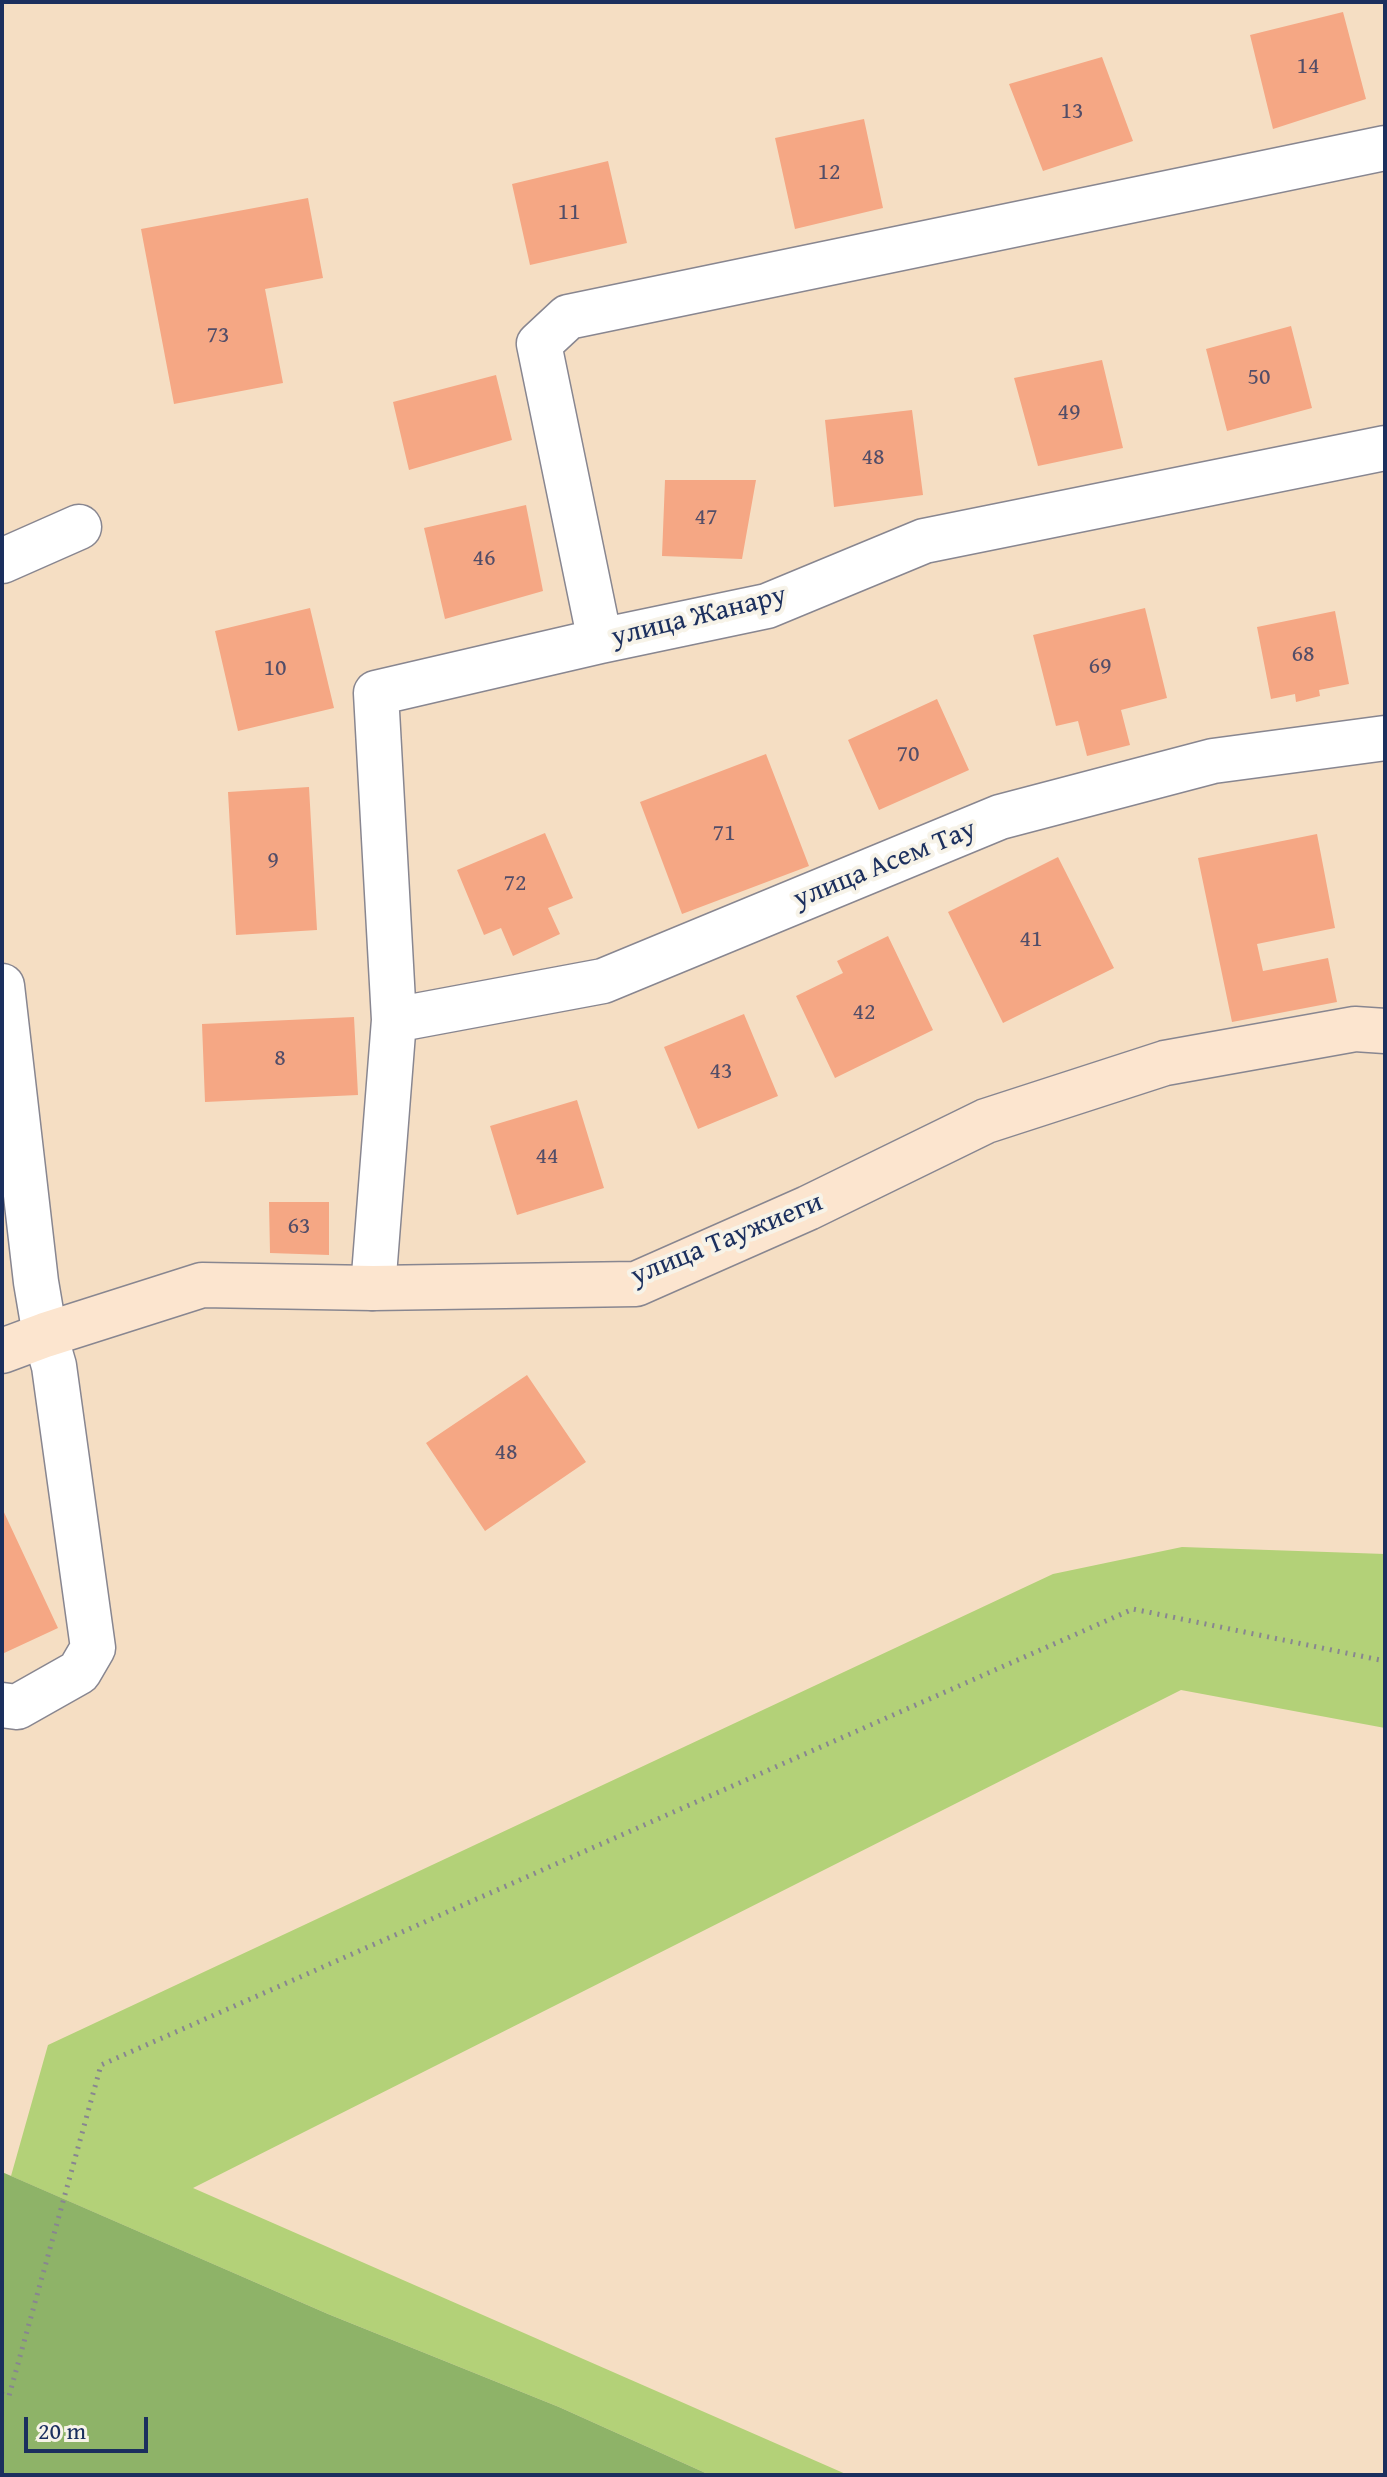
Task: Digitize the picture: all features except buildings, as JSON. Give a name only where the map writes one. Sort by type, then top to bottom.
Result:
[{"type":"street","points":[[600,641],[539,344],[568,317],[1385,148]]},
{"type":"street","name":"улица Жанару","points":[[394,1020],[376,693],[767,606],[924,541],[1385,448]]},
{"type":"street","points":[[2,561],[79,527]]},
{"type":"street","name":"улица Асем Тау","points":[[394,1020],[603,981],[1000,817],[1213,761],[1385,738]]},
{"type":"street","points":[[2,986],[36,1282],[54,1366],[93,1648],[79,1672],[17,1707],[2,1705]]},
{"type":"street","points":[[373,1288],[394,1020]]},
{"type":"street","name":"улица Таужиеги","points":[[2,1351],[202,1285],[373,1288],[636,1284],[808,1208],[986,1121],[1165,1063],[1355,1029],[1385,1031]]},
{"type":"path","points":[[2,2394],[9,2396],[101,2065],[1133,1609],[1385,1661]]},
{"type":"green space","points":[[1182,1547],[1385,1554],[1385,1728],[1181,1690],[193,2188],[848,2475],[710,2475],[559,2407],[328,2314],[11,2176],[48,2045],[1053,1574]]},
{"type":"green space","points":[[2,2172],[328,2314],[559,2407],[710,2475],[2,2475]]}]
